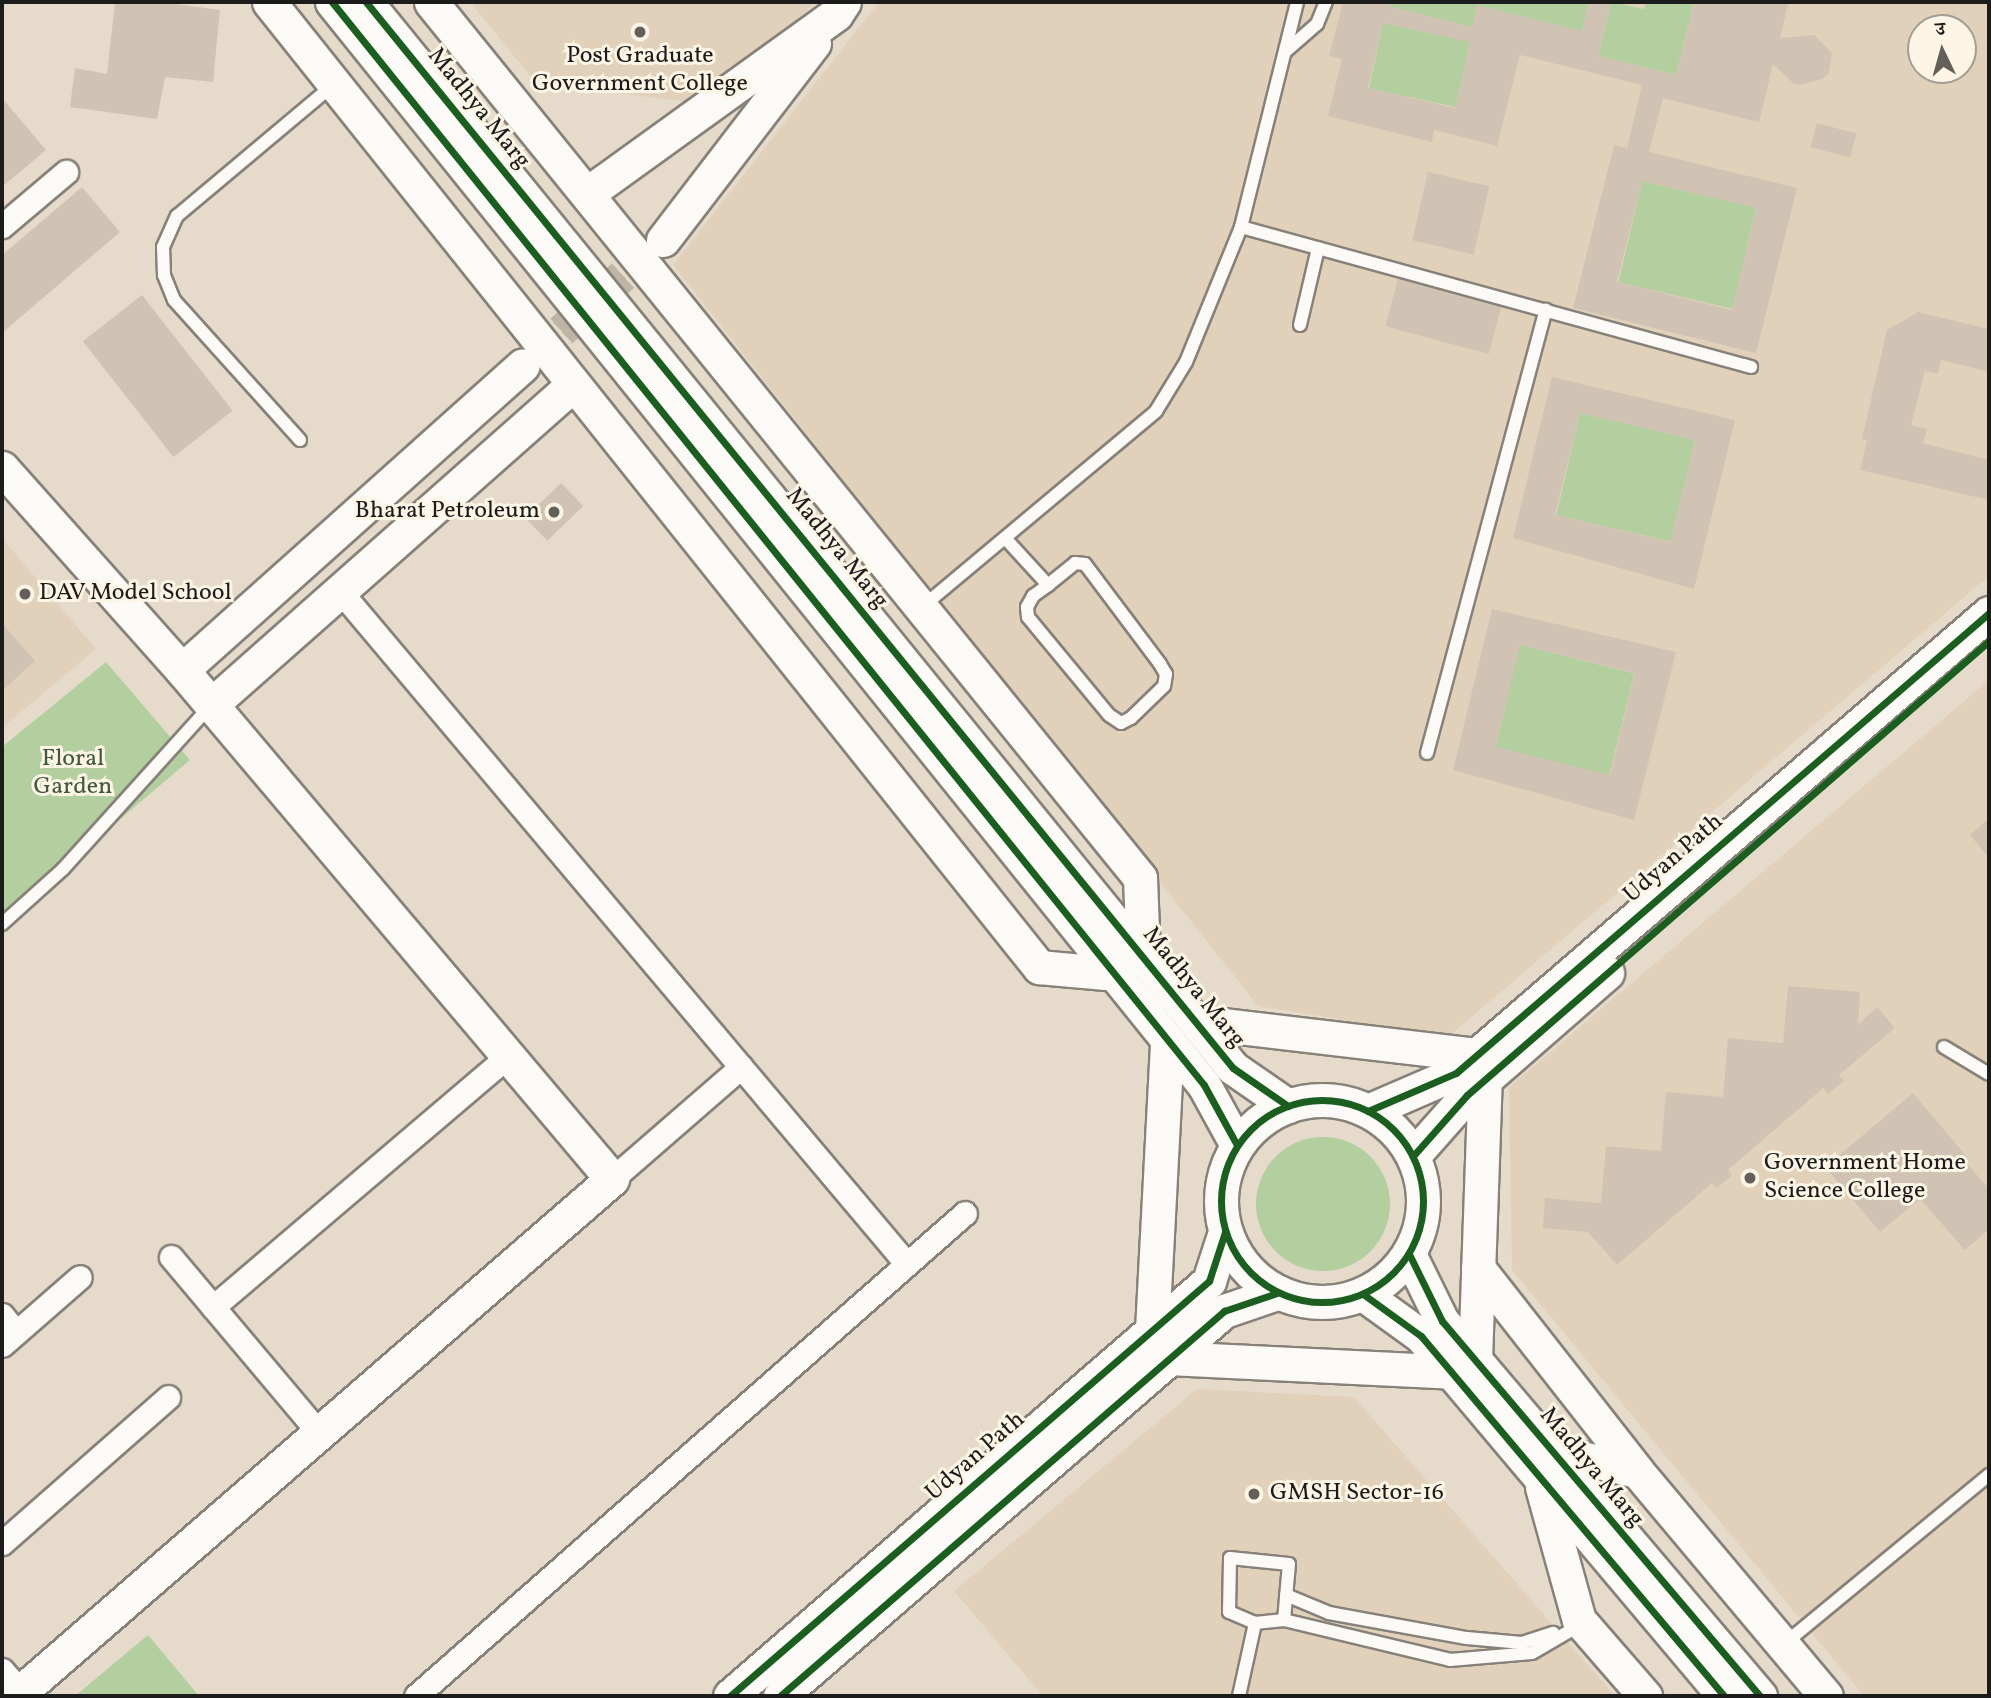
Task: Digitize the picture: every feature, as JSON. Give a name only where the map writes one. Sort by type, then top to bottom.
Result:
[{"type":"main road","points":[[269,2],[1039,967],[1114,974]]},
{"type":"main road","name":"Madhya Marg","points":[[332,2],[1167,1040],[1203,1086],[1237,1145]]},
{"type":"main road","name":"Madhya Marg","points":[[366,2],[1233,1068],[1288,1106]]},
{"type":"main road","points":[[431,2],[1140,878],[1143,956]]},
{"type":"main road","points":[[588,193],[840,8]]},
{"type":"main road","points":[[663,240],[840,8]]},
{"type":"main road","points":[[182,670],[523,365]]},
{"type":"main road","points":[[211,705],[573,385]]},
{"type":"main road","points":[[2,468],[182,670],[612,1179],[319,1433],[16,1689]]},
{"type":"main road","name":"Udyan Path","points":[[1413,1156],[1480,1067],[1989,613]]},
{"type":"main road","name":"Udyan Path","points":[[1368,1111],[1455,1073],[1480,1067],[1989,642]]},
{"type":"main road","points":[[1169,1358],[1463,1366],[1478,1268],[1480,1067],[1196,1023]]},
{"type":"main road","points":[[1152,1330],[1167,1040]]},
{"type":"main road","points":[[1324,1100],[1368,1111],[1383,1120],[1413,1156],[1422,1184],[1423,1214],[1409,1254],[1379,1285],[1363,1294],[1323,1303],[1296,1300],[1277,1293],[1264,1285],[1233,1251],[1225,1232],[1221,1218],[1224,1173],[1237,1145],[1265,1118],[1288,1106],[1324,1100]]},
{"type":"main road","name":"Udyan Path","points":[[730,1696],[1209,1281],[1225,1232]]},
{"type":"main road","name":"Madhya Marg","points":[[1409,1254],[1463,1366]]},
{"type":"main road","points":[[1478,1268],[1637,1471],[1826,1696]]},
{"type":"main road","points":[[780,1696],[1224,1311],[1277,1293]]},
{"type":"main road","name":"Madhya Marg","points":[[1363,1294],[1463,1366],[1545,1463],[1760,1696]]},
{"type":"main road","points":[[1637,1471],[1545,1463],[1579,1620],[1645,1696]]},
{"type":"main road","name":"Madhya Marg","points":[[1545,1463],[1724,1696]]},
{"type":"street","points":[[2,226],[66,172]]},
{"type":"street","points":[[340,591],[907,1264]]},
{"type":"street","points":[[213,1307],[508,1056]]},
{"type":"street","points":[[612,1179],[741,1067]]},
{"type":"street","points":[[416,1696],[965,1213]]},
{"type":"street","points":[[171,1257],[319,1433]]},
{"type":"street","points":[[6,1331],[80,1277]]},
{"type":"street","points":[[2,1544],[169,1396]]},
{"type":"lane","points":[[922,607],[1156,411],[1186,362],[1241,227],[1297,2]]},
{"type":"lane","points":[[1286,51],[1317,24],[1326,2]]},
{"type":"lane","points":[[300,440],[174,300],[164,275],[163,247],[177,216],[333,85]]},
{"type":"lane","points":[[1241,227],[1751,367]]},
{"type":"lane","points":[[1300,325],[1318,248]]},
{"type":"lane","points":[[1427,753],[1546,310]]},
{"type":"lane","points":[[1005,538],[1048,585]]},
{"type":"lane","points":[[1075,563],[1085,564],[1160,664],[1166,674],[1164,686],[1131,718],[1121,723],[1109,715],[1028,617],[1027,607],[1033,596],[1048,585],[1075,563]]},
{"type":"lane","points":[[2,924],[63,869],[211,705]]},
{"type":"lane","points":[[1944,1046],[1989,1074]]},
{"type":"lane","points":[[1782,1645],[1989,1475]]},
{"type":"lane","points":[[1284,1620],[1289,1564],[1230,1558],[1229,1612],[1255,1623],[1284,1620],[1450,1660],[1532,1653],[1573,1629],[1579,1620]]},
{"type":"lane","points":[[1286,1595],[1329,1613],[1467,1638],[1522,1643],[1543,1639],[1579,1620]]},
{"type":"lane","points":[[1239,1696],[1255,1623]]},
{"type":"shaded area","name":"Post Graduate Government College","points":[[470,2],[816,2],[759,55],[697,103],[536,83]]},
{"type":"shaded area","points":[[879,2],[1989,2],[1989,576],[1448,1037],[1258,1006],[673,265]]},
{"type":"shaded area","name":"DAV Model School","points":[[2,538],[96,649],[2,728]]},
{"type":"shaded area","name":"Government Home Science College","points":[[1989,680],[1989,1696],[1864,1696],[1512,1270],[1509,1087]]},
{"type":"shaded area","name":"GMSH Sector-16","points":[[1197,1389],[1354,1397],[1615,1696],[1043,1696],[954,1591]]},
{"type":"green space","points":[[1389,2],[1589,2],[1582,31],[1472,27],[1388,6]]},
{"type":"green space","points":[[1611,2],[1644,9],[1646,2],[1694,2],[1676,75],[1598,56]]},
{"type":"green space","points":[[1383,23],[1470,42],[1456,107],[1369,89]]},
{"type":"green space","points":[[1642,181],[1756,207],[1733,309],[1619,282]]},
{"type":"green space","points":[[1580,413],[1695,440],[1671,542],[1556,515]]},
{"type":"green space","points":[[1520,645],[1634,674],[1609,775],[1495,747]]},
{"type":"green space","name":"Floral Garden","points":[[106,662],[190,760],[2,919],[2,747]]},
{"type":"green space","points":[[1323,1137],[1349,1142],[1370,1157],[1385,1178],[1390,1204],[1385,1230],[1370,1251],[1349,1266],[1323,1271],[1297,1266],[1276,1251],[1261,1230],[1256,1204],[1261,1178],[1276,1157],[1297,1142]]},
{"type":"green space","points":[[148,1635],[199,1696],[75,1696]]},
{"type":"building","points":[[115,2],[176,2],[220,10],[213,82],[165,77],[157,119],[70,107],[75,68],[107,74]]},
{"type":"building","points":[[1343,2],[1389,2],[1388,6],[1472,27],[1477,5],[1582,31],[1589,2],[1611,2],[1598,56],[1676,75],[1694,2],[1788,4],[1780,38],[1814,35],[1832,53],[1829,73],[1822,79],[1799,85],[1794,84],[1773,64],[1759,122],[1663,98],[1649,152],[1797,188],[1756,353],[1573,308],[1614,145],[1627,148],[1642,85],[1520,55],[1497,146],[1434,130],[1432,142],[1328,116],[1342,59],[1329,56]],"holes":[[[1383,23],[1470,42],[1455,108],[1368,88]],[[1642,181],[1756,208],[1732,310],[1617,282]]]},
{"type":"building","points":[[2,98],[46,150],[2,187]]},
{"type":"building","points":[[1817,123],[1857,134],[1850,158],[1811,147]]},
{"type":"building","points":[[1428,172],[1489,186],[1474,254],[1412,240]]},
{"type":"building","points":[[82,187],[120,232],[2,333],[2,255]]},
{"type":"building","points":[[1398,279],[1501,307],[1489,354],[1385,326]]},
{"type":"building","points":[[142,295],[233,411],[173,457],[83,341]]},
{"type":"building","points":[[1918,312],[1989,329],[1989,372],[1941,360],[1938,374],[1925,371],[1911,425],[1927,429],[1923,443],[1989,460],[1989,500],[1860,470],[1867,440],[1862,439],[1887,330]]},
{"type":"building","points":[[1552,377],[1735,420],[1694,589],[1513,538]],"holes":[[[1580,413],[1695,440],[1670,542],[1555,515]]]},
{"type":"building","name":"Bharat Petroleum","points":[[561,483],[583,506],[547,541],[525,518]]},
{"type":"building","points":[[1492,609],[1676,652],[1634,820],[1453,770]],"holes":[[[1520,645],[1635,673],[1610,775],[1496,747]]]},
{"type":"building","points":[[2,623],[35,661],[2,691]]},
{"type":"building","points":[[1989,818],[1989,858],[1970,835]]},
{"type":"building","points":[[1788,986],[1860,992],[1858,1025],[1877,1007],[1895,1028],[1839,1075],[1844,1081],[1828,1094],[1823,1088],[1728,1170],[1732,1175],[1717,1188],[1712,1183],[1617,1265],[1588,1232],[1543,1228],[1545,1198],[1601,1203],[1606,1146],[1661,1151],[1666,1092],[1723,1097],[1728,1038],[1783,1043]]},
{"type":"building","points":[[1913,1093],[1968,1158],[1965,1161],[1989,1189],[1989,1229],[1965,1250],[1920,1199],[1880,1232],[1825,1167]]},
{"type":"tunnel","points":[[524,364],[661,241]]},
{"type":"cycle path","points":[[332,2],[1204,1085],[1237,1145]]},
{"type":"cycle path","points":[[366,2],[1233,1068],[1288,1106]]},
{"type":"cycle path","points":[[1368,1111],[1456,1073],[1989,613]]},
{"type":"cycle path","points":[[1413,1156],[1467,1095],[1989,641]]},
{"type":"cycle path","points":[[1322,1100],[1361,1108],[1378,1117],[1393,1130],[1406,1145],[1415,1162],[1423,1201],[1415,1240],[1406,1257],[1393,1272],[1378,1285],[1361,1294],[1322,1302],[1283,1294],[1266,1285],[1251,1272],[1238,1257],[1229,1240],[1221,1201],[1229,1162],[1238,1145],[1251,1130],[1266,1117],[1283,1108],[1322,1100]]},
{"type":"cycle path","points":[[730,1696],[1209,1281],[1225,1232]]},
{"type":"cycle path","points":[[1409,1254],[1442,1321],[1760,1696]]},
{"type":"cycle path","points":[[780,1696],[1224,1311],[1277,1293]]},
{"type":"cycle path","points":[[1363,1294],[1421,1336],[1724,1696]]},
{"type":"place","name":"Post Graduate Government College","points":[[640,32]]},
{"type":"place","name":"Bharat Petroleum","points":[[554,512]]},
{"type":"place","name":"DAV Model School","points":[[25,594]]},
{"type":"place","name":"Government Home Science College","points":[[1750,1178]]},
{"type":"place","name":"GMSH Sector-16","points":[[1254,1494]]}]
